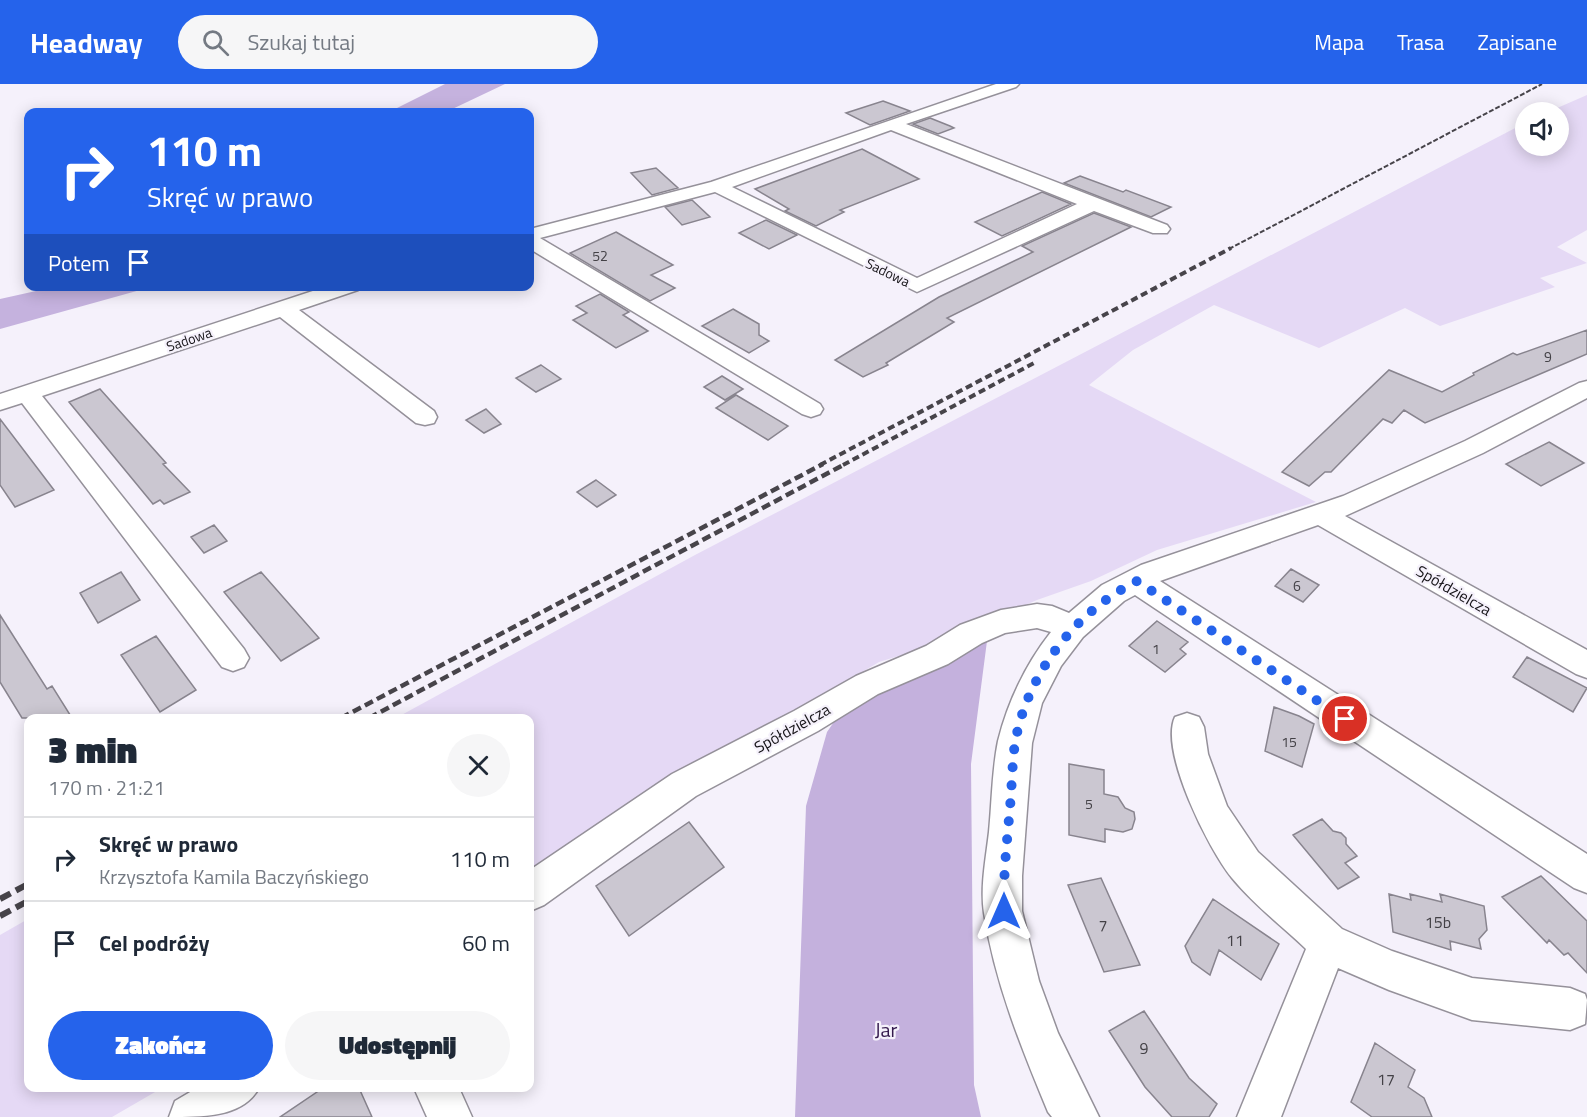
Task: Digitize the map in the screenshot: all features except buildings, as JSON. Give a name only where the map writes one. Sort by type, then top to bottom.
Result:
[{"type":"street","points":[[534,234],[717,186],[1011,84]]},
{"type":"street","points":[[891,124],[1160,229]]},
{"type":"street","name":"Sadowa","points":[[717,186],[917,286],[1093,204]]},
{"type":"street","points":[[534,243],[811,409]]},
{"type":"street","name":"Sadowa","points":[[0,402],[335,291]]},
{"type":"street","points":[[282,308],[425,417]]},
{"type":"street","points":[[1077,1117],[1064,1096],[1019,981],[1004,911],[1003,888],[1016,743],[1031,694],[1049,658],[1072,628],[1113,593],[1151,573],[1353,503],[1474,447],[1587,387]]},
{"type":"street","points":[[27,393],[233,658]]},
{"type":"street","name":"Spółdzielcza","points":[[1322,515],[1587,665]]},
{"type":"street","points":[[1137,581],[1587,875]]},
{"type":"street","name":"Spółdzielcza","points":[[534,888],[684,785],[806,721],[867,685],[937,656],[971,634],[1001,622],[1037,616],[1052,618],[1072,628]]},
{"type":"street","points":[[1187,727],[1191,754],[1212,814],[1253,872],[1328,943],[1389,970],[1472,999],[1570,1009]]},
{"type":"street","points":[[1259,1117],[1328,943]]},
{"type":"street","points":[[191,1117],[231,1092]]},
{"type":"street","points":[[438,1092],[450,1117]]},
{"type":"shaded area","points":[[445,84],[505,84],[454,108],[397,108]]},
{"type":"shaded area","points":[[1587,95],[1587,230],[1557,247],[1587,263],[1540,278],[1555,287],[1440,326],[1405,308],[1319,348],[1214,305],[1133,350],[1089,385],[1316,502],[1157,550],[1091,581],[1037,600],[928,647],[879,662],[534,868],[534,714],[403,714],[695,555],[1515,128],[1515,156],[1569,156],[1569,103]]},
{"type":"shaded area","points":[[36,291],[137,291],[0,329],[0,299]]},
{"type":"shaded area","points":[[24,921],[24,1092],[155,1092],[112,1117],[0,1117],[0,935]]},
{"type":"green space","name":"Jar","points":[[987,641],[971,764],[974,1085],[981,1117],[795,1117],[806,806],[827,732],[845,706]]},
{"type":"railway","points":[[1229,249],[1542,84]]},
{"type":"railway","points":[[820,465],[1231,248]]},
{"type":"railway","points":[[843,465],[1036,362]]},
{"type":"railway","points":[[349,714],[823,464]]},
{"type":"railway","points":[[376,714],[845,464]]},
{"type":"railway","points":[[0,899],[24,886]]},
{"type":"railway","points":[[0,916],[24,903]]},
{"type":"route","points":[[1004,911],[1003,876],[1016,743],[1026,704],[1049,658],[1072,628],[1113,593],[1137,581],[1345,719]]}]
